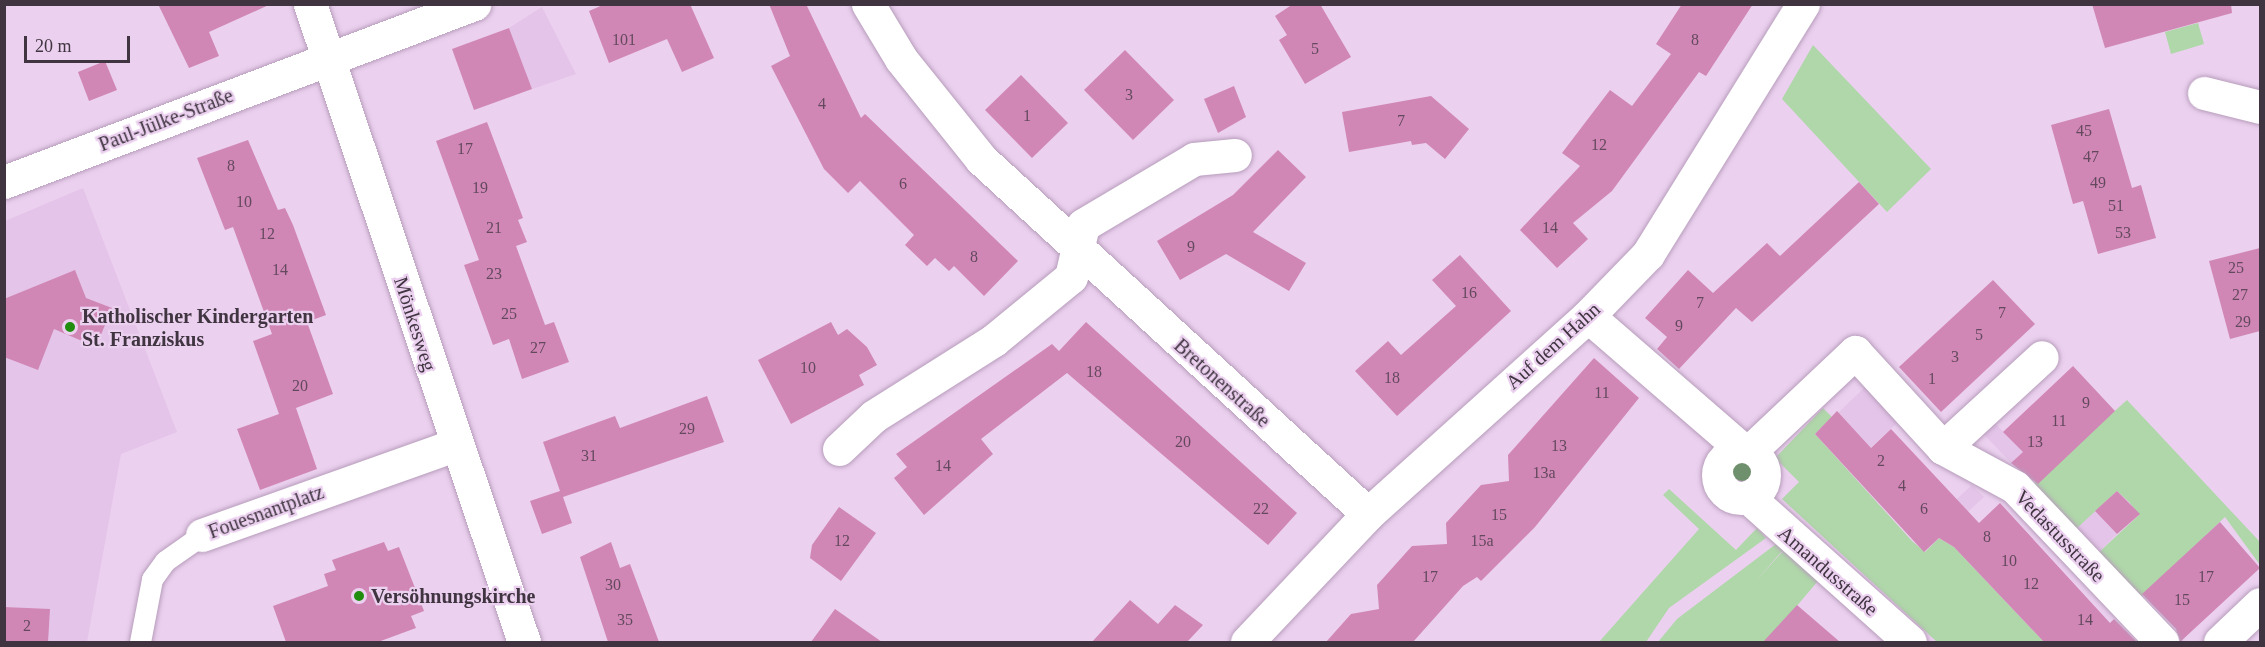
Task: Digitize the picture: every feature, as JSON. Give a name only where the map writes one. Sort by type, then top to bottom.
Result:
[{"type":"street","name":"Mönkesweg","points":[[310,4],[455,445],[524,642]]},
{"type":"street","name":"Paul-Jülke-Straße","points":[[4,182],[474,4]]},
{"type":"street","name":"Bretonenstraße","points":[[868,4],[901,58],[981,159],[1077,250],[1368,514]]},
{"type":"street","name":"Auf dem Hahn","points":[[1250,642],[1368,514],[1588,316],[1666,231],[1803,4]]},
{"type":"street","points":[[2204,93],[2260,107]]},
{"type":"street","points":[[839,449],[874,416],[994,340],[1071,277],[1083,225],[1194,159],[1235,155]]},
{"type":"street","points":[[1588,316],[1746,452]]},
{"type":"street","name":"Vedastusstraße","points":[[1746,452],[1855,352],[1943,448],[2015,487],[2162,642]]},
{"type":"street","points":[[1943,448],[2042,357]]},
{"type":"street","name":"Fouesnantplatz","points":[[202,535],[455,445]]},
{"type":"street","name":"Amandusstraße","points":[[1746,452],[1765,471],[1761,487],[1748,497],[1910,642]]},
{"type":"street","points":[[2220,642],[2260,604]]},
{"type":"lane","name":"Fouesnantplatz","points":[[140,642],[152,579],[165,561],[202,535]]},
{"type":"shaded area","points":[[542,7],[576,74],[532,89],[509,28]]},
{"type":"shaded area","name":"Katholischer Kindergarten St. Franziskus","points":[[83,188],[177,432],[121,454],[87,642],[5,642],[5,221]]},
{"type":"shaded area","points":[[1865,387],[1898,422],[1869,449],[1838,413]]},
{"type":"shaded area","points":[[1990,418],[2023,452],[2011,463],[1979,429]]},
{"type":"shaded area","points":[[1972,485],[1984,497],[1946,532],[1935,519]]},
{"type":"shaded area","points":[[2095,511],[2117,534],[2097,554],[2075,530]]},
{"type":"green space","points":[[2198,23],[2204,44],[2171,54],[2165,32]]},
{"type":"green space","points":[[1813,45],[1931,169],[1887,212],[1782,99]]},
{"type":"green space","points":[[2127,400],[2260,542],[2260,565],[2225,517],[2139,599],[2097,554],[2139,515],[2129,502],[2117,491],[2075,530],[2032,485]]},
{"type":"green space","points":[[1823,408],[1832,417],[1815,434],[1912,541],[1925,552],[1939,538],[1954,547],[2044,642],[1937,642],[1782,499],[1799,482],[1775,458]]},
{"type":"green space","points":[[1669,489],[1736,550],[1757,528],[1766,538],[1669,608],[1646,642],[1599,642],[1699,529],[1663,495]]},
{"type":"green space","points":[[1776,544],[1784,549],[1754,583],[1784,550],[1818,581],[1766,642],[1658,642],[1677,619]]},
{"type":"building","points":[[158,4],[271,4],[209,32],[219,56],[189,68]]},
{"type":"building","points":[[605,4],[690,4],[714,58],[682,72],[667,39],[609,63],[589,11]]},
{"type":"building","points":[[769,4],[806,4],[861,118],[865,114],[1018,261],[984,296],[954,266],[949,271],[935,258],[927,266],[905,245],[914,235],[860,181],[848,193],[824,169],[771,66],[790,56]]},
{"type":"building","points":[[1293,4],[1320,4],[1351,57],[1305,84],[1279,40],[1287,35],[1275,16]]},
{"type":"building","points":[[1682,4],[1753,4],[1706,76],[1699,72],[1612,191],[1573,223],[1588,239],[1557,268],[1520,230],[1580,166],[1562,153],[1610,90],[1632,106],[1671,54],[1656,44]]},
{"type":"building","points":[[2092,4],[2231,4],[2232,13],[2105,48]]},
{"type":"building","points":[[509,28],[532,89],[474,110],[452,49]]},
{"type":"building","points":[[1125,50],[1174,100],[1133,140],[1084,90]]},
{"type":"building","points":[[105,61],[117,90],[89,101],[78,72]]},
{"type":"building","points":[[1021,75],[1068,123],[1032,158],[985,110]]},
{"type":"building","points":[[1234,86],[1246,117],[1218,133],[1204,99]]},
{"type":"building","points":[[1431,96],[1469,129],[1445,159],[1426,143],[1412,145],[1411,141],[1349,152],[1342,112]]},
{"type":"building","points":[[2109,109],[2132,188],[2141,185],[2156,238],[2098,254],[2083,201],[2073,204],[2051,125]]},
{"type":"building","points":[[487,122],[523,218],[518,220],[527,242],[516,246],[545,325],[554,322],[569,362],[522,379],[509,339],[493,345],[464,265],[479,260],[436,141]]},
{"type":"building","points":[[248,140],[278,210],[285,208],[293,225],[326,315],[307,322],[333,394],[280,414],[296,408],[317,469],[260,490],[237,429],[279,414],[253,341],[272,334],[233,227],[225,230],[197,158]]},
{"type":"building","points":[[1278,150],[1306,177],[1253,232],[1306,263],[1289,291],[1226,254],[1180,280],[1157,241],[1233,195]]},
{"type":"building","points":[[1859,182],[1879,204],[1752,322],[1736,308],[1679,369],[1657,349],[1667,337],[1645,318],[1688,270],[1713,293],[1767,243],[1780,256]]},
{"type":"building","points":[[2260,248],[2260,331],[2230,339],[2209,261]]},
{"type":"building","points":[[1460,255],[1511,311],[1397,416],[1355,371],[1388,341],[1401,355],[1456,306],[1432,280]]},
{"type":"building","points":[[75,270],[86,298],[112,308],[96,347],[54,329],[38,370],[4,357],[4,299]]},
{"type":"building","points":[[1993,280],[2035,324],[1941,412],[1899,367]]},
{"type":"building","points":[[831,322],[838,335],[847,329],[867,347],[877,365],[859,375],[864,385],[791,424],[758,360]]},
{"type":"building","points":[[1086,322],[1297,513],[1268,545],[1067,373],[981,439],[993,454],[924,515],[894,478],[907,467],[896,454],[1052,344],[1059,351]]},
{"type":"building","points":[[1594,358],[1639,398],[1535,527],[1481,581],[1477,577],[1463,586],[1413,642],[1326,642],[1351,614],[1379,609],[1377,585],[1412,546],[1447,544],[1446,523],[1481,485],[1509,481],[1508,455]]},
{"type":"building","points":[[2073,366],[2115,411],[2038,484],[2011,463],[2023,452],[2003,432]]},
{"type":"building","points":[[707,396],[724,442],[563,497],[572,523],[542,534],[530,501],[560,491],[543,442],[615,416],[620,428]]},
{"type":"building","points":[[1837,411],[1871,448],[1891,429],[1979,523],[2000,503],[2110,623],[2114,619],[2137,642],[2044,642],[1954,547],[1939,538],[1924,552],[1815,434]]},
{"type":"building","points":[[2117,491],[2140,514],[2117,534],[2095,511]]},
{"type":"building","points":[[839,507],[876,533],[841,581],[810,558],[812,545]]},
{"type":"building","points":[[2220,522],[2260,568],[2180,642],[2176,629],[2142,594]]},
{"type":"building","name":"Versöhnungskirche","points":[[384,542],[388,551],[399,547],[424,611],[411,616],[416,628],[378,642],[286,642],[273,606],[328,586],[324,574],[336,570],[332,560]]},
{"type":"building","points":[[611,542],[620,568],[630,564],[659,642],[608,642],[580,557]]},
{"type":"building","points":[[1130,600],[1158,624],[1175,605],[1203,625],[1187,642],[1092,642]]},
{"type":"building","points":[[1797,605],[1840,642],[1763,642]]},
{"type":"building","points":[[4,607],[50,609],[48,642],[4,642]]},
{"type":"building","points":[[835,609],[882,642],[811,642]]},
{"type":"place","name":"Katholischer Kindergarten St. Franziskus","points":[[70,327]]},
{"type":"place","name":"Versöhnungskirche","points":[[359,596]]}]
